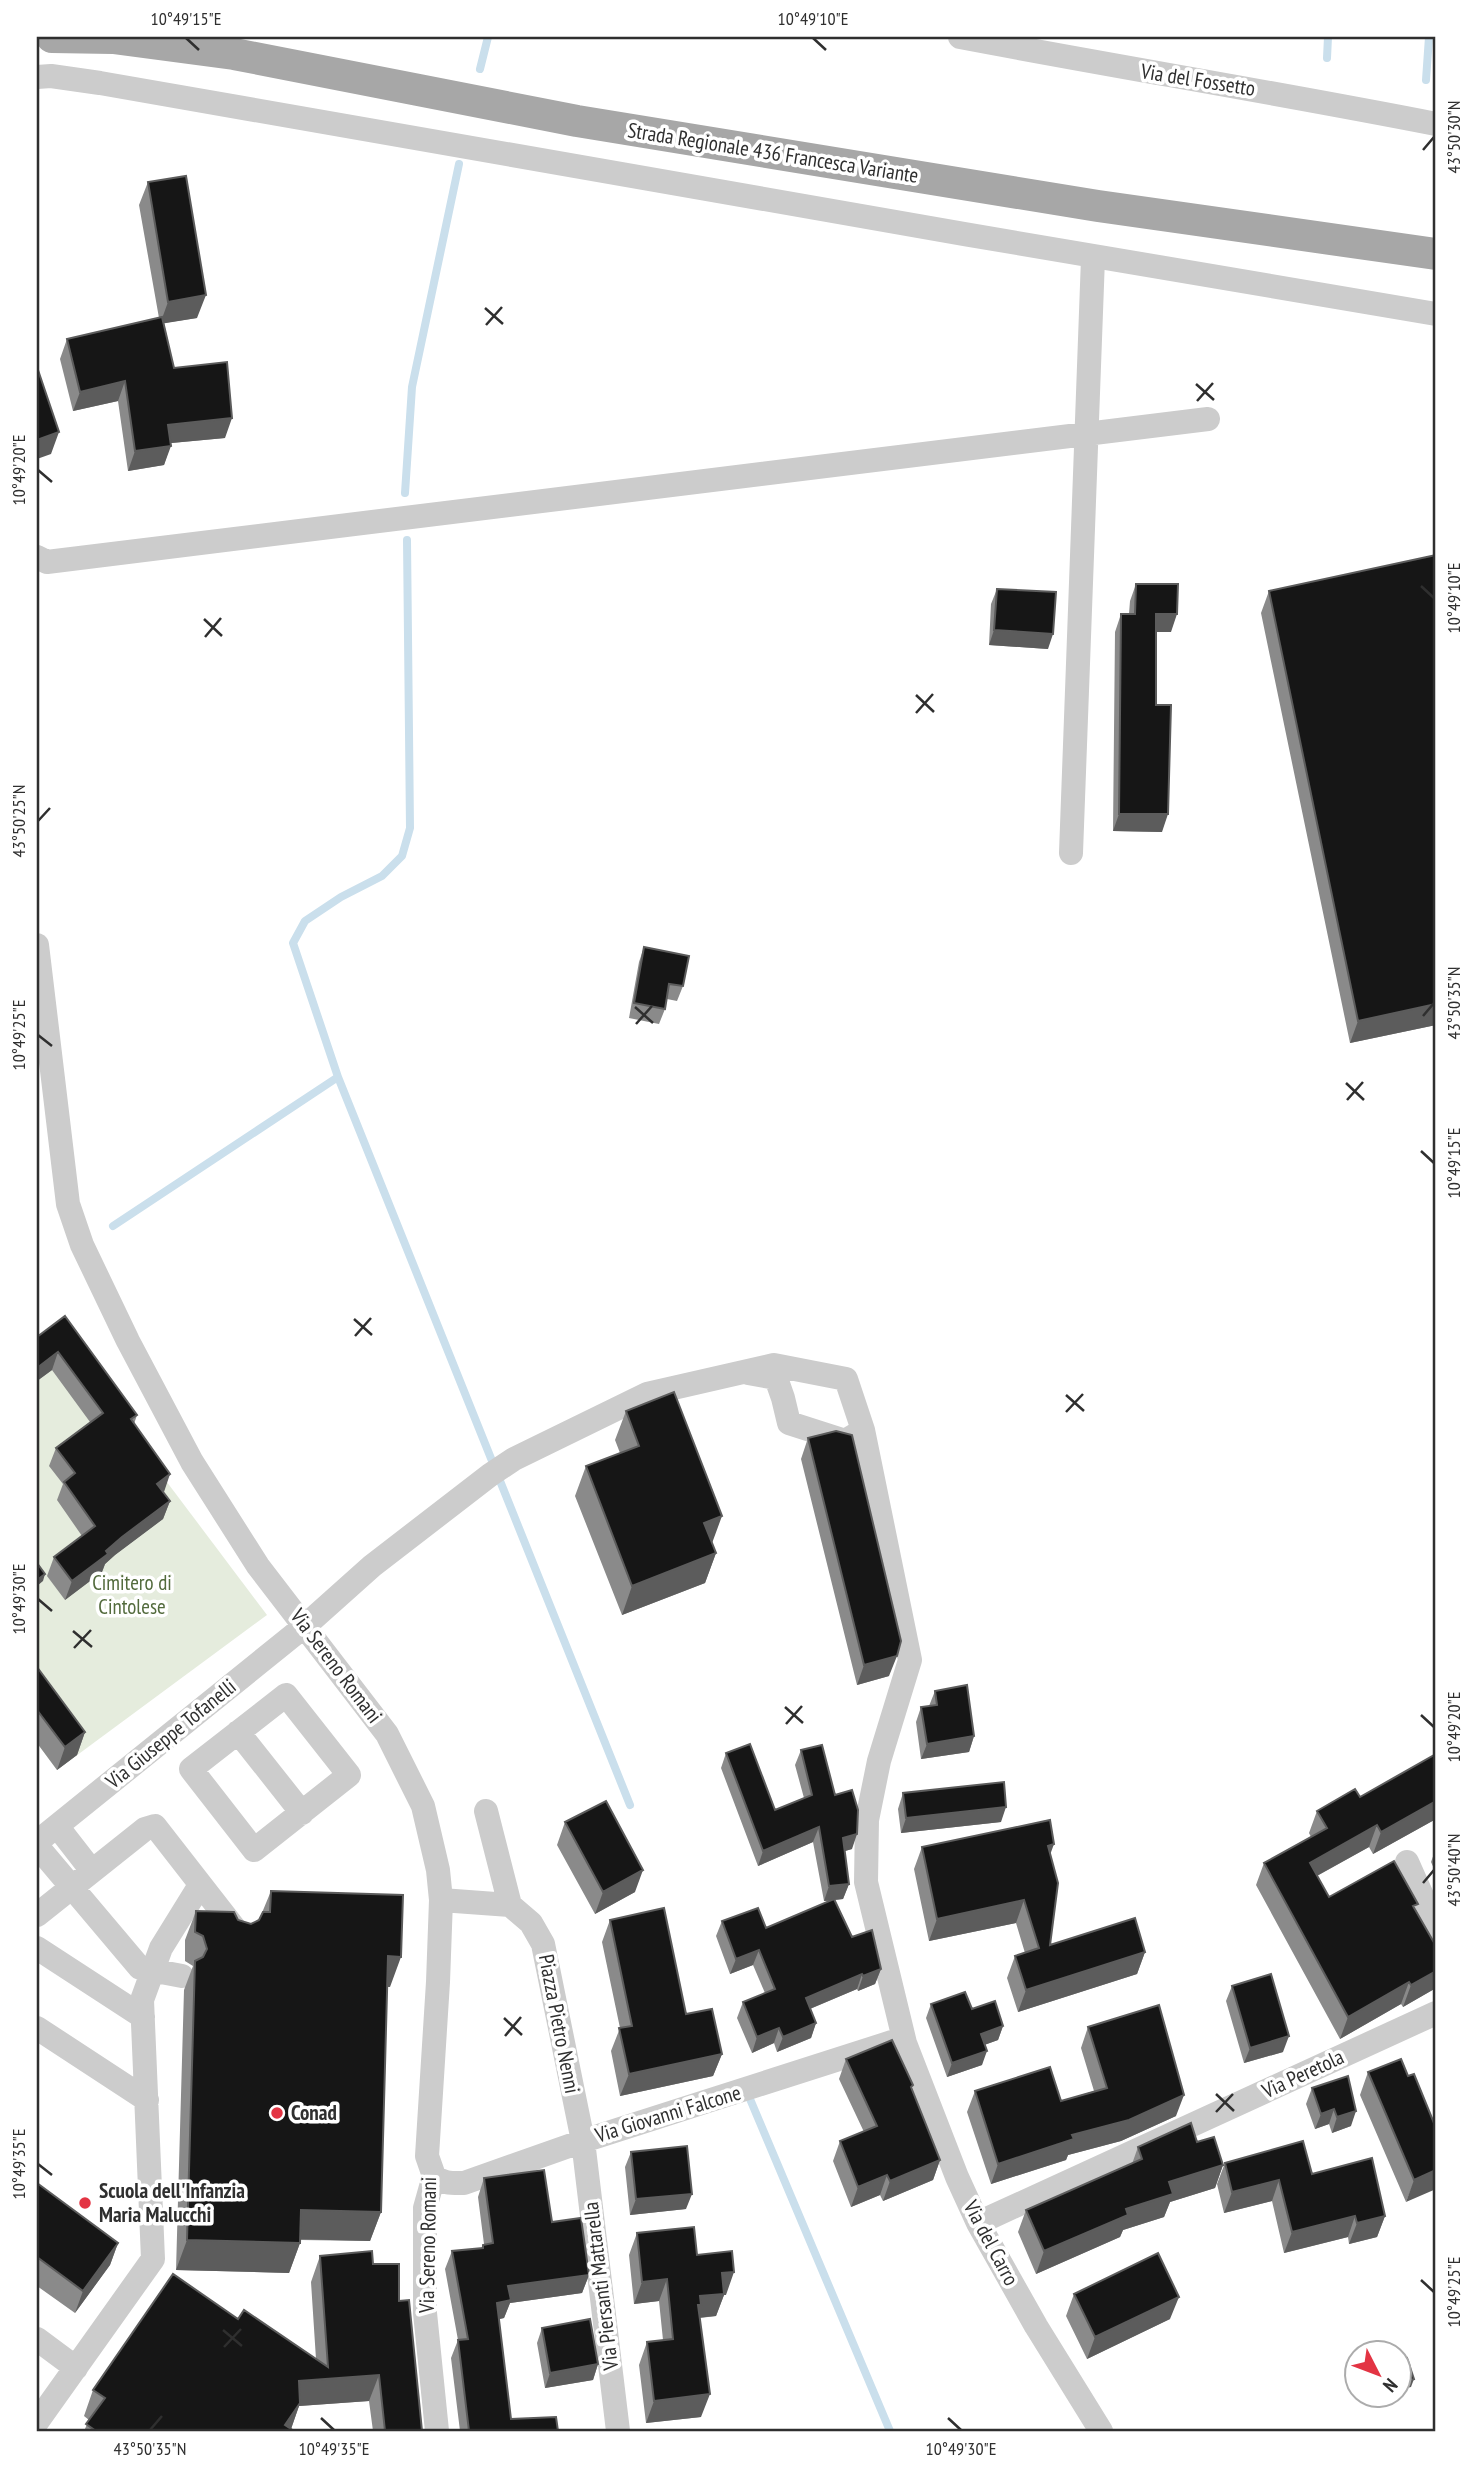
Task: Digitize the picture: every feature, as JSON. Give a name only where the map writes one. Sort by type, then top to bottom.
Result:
[{"type":"main road","name":"Strada Regionale 436 Francesca Variante","points":[[52,37],[111,37],[234,54],[577,121],[1044,197],[1436,254]]},
{"type":"street","name":"Via del Fossetto","points":[[960,37],[1102,64],[1276,92],[1436,124]]},
{"type":"street","points":[[37,77],[113,85],[511,153],[1093,258],[1436,314]]},
{"type":"street","points":[[1071,853],[1093,258]]},
{"type":"street","points":[[40,564],[1208,419]]},
{"type":"street","name":"Via Sereno Romani","points":[[37,945],[68,1204],[82,1245],[192,1462],[258,1566],[306,1625],[387,1734],[423,1806],[433,1843],[441,1900],[439,1982],[427,2157],[433,2176],[425,2208],[425,2313],[437,2431]]},
{"type":"street","name":"Via Giuseppe Tofanelli","points":[[37,1844],[306,1625],[372,1566],[514,1459],[648,1394],[774,1365],[846,1379],[863,1430]]},
{"type":"street","points":[[744,1372],[776,1378],[789,1423],[845,1441],[863,1430]]},
{"type":"street","name":"Via del Carro","points":[[863,1430],[909,1660],[879,1761],[867,1820],[866,1882],[905,2043],[957,2177],[978,2223],[1036,2326],[1101,2431]]},
{"type":"street","points":[[231,1685],[248,1725],[302,1813]]},
{"type":"street","points":[[286,1695],[349,1775],[254,1850],[191,1769],[248,1725],[286,1695]]},
{"type":"street","points":[[441,1900],[510,1905],[486,1811]]},
{"type":"street","points":[[57,1826],[92,1871]]},
{"type":"street","points":[[37,1915],[145,1829],[155,1826],[236,1930],[238,1939]]},
{"type":"street","points":[[37,1844],[140,1968],[182,1976]]},
{"type":"street","points":[[1407,1862],[1436,1927]]},
{"type":"street","points":[[37,2422],[153,2259],[142,2000],[161,1948],[200,1885]]},
{"type":"street","name":"Piazza Pietro Nenni","points":[[510,1905],[531,1923],[543,1944],[583,2141]]},
{"type":"street","points":[[37,1948],[143,2017]]},
{"type":"street","name":"Via Peretola","points":[[978,2223],[1436,2013]]},
{"type":"street","points":[[40,2035],[147,2100]]},
{"type":"street","name":"Via Giovanni Falcone","points":[[433,2176],[447,2183],[464,2183],[583,2141],[892,2042],[905,2043]]},
{"type":"street","name":"Via Piersanti Mattarella","points":[[583,2141],[618,2431]]},
{"type":"street","points":[[37,2339],[76,2368]]},
{"type":"green space","name":"Cimitero di Cintolese","points":[[37,1350],[130,1433],[267,1615],[57,1770],[37,1743]]},
{"type":"building","points":[[186,176],[206,295],[168,302],[148,182]]},
{"type":"building","points":[[162,317],[174,368],[227,362],[232,418],[168,425],[171,446],[135,451],[125,381],[80,392],[67,339]]},
{"type":"building","points":[[37,367],[59,432],[37,440]]},
{"type":"building","points":[[1436,555],[1436,1004],[1358,1021],[1269,591]]},
{"type":"building","points":[[1136,584],[1178,584],[1177,614],[1156,614],[1156,705],[1171,705],[1168,814],[1119,814],[1121,614],[1135,614]]},
{"type":"building","points":[[997,589],[1056,592],[1053,634],[994,630]]},
{"type":"building","points":[[644,947],[689,956],[683,986],[669,984],[665,1009],[634,1003]]},
{"type":"building","points":[[65,1316],[137,1415],[131,1419],[170,1474],[157,1484],[170,1501],[122,1537],[106,1551],[108,1554],[72,1581],[54,1557],[95,1526],[64,1482],[75,1473],[56,1448],[103,1413],[58,1352],[37,1368],[37,1337]]},
{"type":"building","points":[[674,1392],[722,1516],[704,1523],[716,1553],[632,1586],[586,1466],[639,1446],[626,1411]]},
{"type":"building","points":[[836,1431],[852,1435],[901,1641],[897,1656],[864,1665],[808,1438]]},
{"type":"building","points":[[37,1563],[45,1574],[37,1580]]},
{"type":"building","points":[[37,1667],[85,1732],[65,1747],[37,1710]]},
{"type":"building","points":[[967,1685],[974,1736],[927,1744],[921,1707],[937,1705],[935,1691]]},
{"type":"building","points":[[750,1744],[775,1810],[812,1795],[801,1750],[822,1745],[835,1795],[852,1790],[858,1810],[857,1834],[843,1838],[849,1884],[829,1886],[819,1827],[763,1851],[726,1753]]},
{"type":"building","points":[[1436,1754],[1436,1801],[1381,1832],[1377,1825],[1310,1863],[1329,1897],[1394,1861],[1418,1904],[1413,1906],[1436,1946],[1436,1971],[1411,1985],[1409,1982],[1348,2017],[1264,1863],[1327,1828],[1317,1811],[1355,1789],[1360,1797]]},
{"type":"building","points":[[1004,1782],[1006,1807],[906,1818],[903,1793]]},
{"type":"building","points":[[606,1801],[643,1870],[603,1892],[565,1822]]},
{"type":"building","points":[[1050,1820],[1054,1844],[1048,1846],[1058,1883],[1050,1945],[1135,1918],[1145,1952],[1026,1990],[1015,1956],[1039,1948],[1024,1900],[937,1919],[922,1847]]},
{"type":"building","name":"Conad","points":[[271,1891],[403,1895],[401,1957],[388,1956],[381,2212],[301,2210],[300,2243],[187,2240],[195,1961],[203,1957],[207,1949],[203,1936],[195,1932],[196,1911],[234,1912],[238,1920],[251,1924],[259,1920],[263,1912],[270,1912]]},
{"type":"building","points":[[834,1899],[852,1937],[872,1930],[881,1969],[863,1976],[862,1974],[806,1998],[816,2023],[783,2037],[779,2028],[757,2037],[743,2002],[775,1989],[759,1950],[736,1959],[722,1921],[758,1908],[766,1928]]},
{"type":"building","points":[[664,1908],[686,2014],[712,2009],[722,2054],[629,2074],[619,2028],[632,2026],[610,1920]]},
{"type":"building","points":[[1271,1974],[1289,2036],[1250,2048],[1232,1986]]},
{"type":"building","points":[[965,1992],[972,2009],[995,2001],[1003,2026],[981,2034],[987,2051],[952,2063],[931,2004]]},
{"type":"building","points":[[1159,2005],[1184,2095],[1129,2120],[1072,2135],[1074,2139],[998,2164],[975,2091],[1050,2067],[1061,2101],[1107,2088],[1088,2027]]},
{"type":"building","points":[[892,2040],[913,2085],[911,2087],[940,2160],[890,2181],[887,2175],[858,2187],[840,2141],[877,2126],[846,2059]]},
{"type":"building","points":[[1401,2059],[1408,2076],[1414,2074],[1436,2128],[1436,2170],[1414,2180],[1368,2072]]},
{"type":"building","points":[[1348,2076],[1356,2111],[1337,2117],[1334,2109],[1321,2114],[1312,2088]]},
{"type":"building","points":[[1191,2123],[1197,2142],[1214,2137],[1223,2165],[1169,2182],[1173,2194],[1126,2209],[1128,2215],[1044,2251],[1026,2210],[1142,2159],[1138,2147]]},
{"type":"building","points":[[1303,2141],[1312,2174],[1372,2158],[1385,2216],[1357,2223],[1355,2216],[1292,2232],[1279,2180],[1232,2192],[1225,2163]]},
{"type":"building","points":[[687,2146],[692,2194],[636,2199],[631,2152]]},
{"type":"building","points":[[544,2170],[552,2222],[581,2218],[589,2275],[508,2286],[511,2300],[497,2303],[511,2419],[556,2417],[558,2431],[469,2431],[458,2340],[468,2339],[452,2251],[483,2248],[483,2245],[493,2243],[484,2178]]},
{"type":"building","points":[[37,2183],[118,2243],[83,2291],[37,2257]]},
{"type":"building","points":[[694,2227],[697,2255],[732,2251],[734,2272],[722,2273],[724,2294],[700,2296],[701,2305],[698,2305],[710,2394],[654,2401],[647,2342],[673,2339],[667,2279],[642,2282],[637,2233]]},
{"type":"building","points":[[372,2251],[373,2264],[399,2264],[399,2301],[409,2300],[422,2431],[385,2431],[379,2375],[299,2381],[300,2403],[285,2425],[294,2431],[96,2431],[86,2424],[105,2398],[93,2390],[173,2274],[238,2319],[244,2310],[328,2367],[320,2256]]},
{"type":"building","points":[[1158,2253],[1179,2297],[1095,2337],[1074,2294]]},
{"type":"building","points":[[590,2319],[598,2364],[550,2373],[542,2328]]},
{"type":"waterway","points":[[480,69],[488,37]]},
{"type":"waterway","points":[[1327,58],[1328,37]]},
{"type":"waterway","points":[[1426,80],[1429,37]]},
{"type":"waterway","points":[[405,493],[412,387],[459,164]]},
{"type":"waterway","points":[[113,1226],[338,1077],[293,943],[305,921],[341,897],[382,876],[402,856],[410,828],[407,540]]},
{"type":"waterway","points":[[338,1077],[630,1805]]},
{"type":"waterway","points":[[750,2099],[890,2431]]},
{"type":"place","name":"Conad","points":[[277,2113]]},
{"type":"place","name":"Scuola dell'Infanzia Maria Malucchi","points":[[85,2203]]}]
